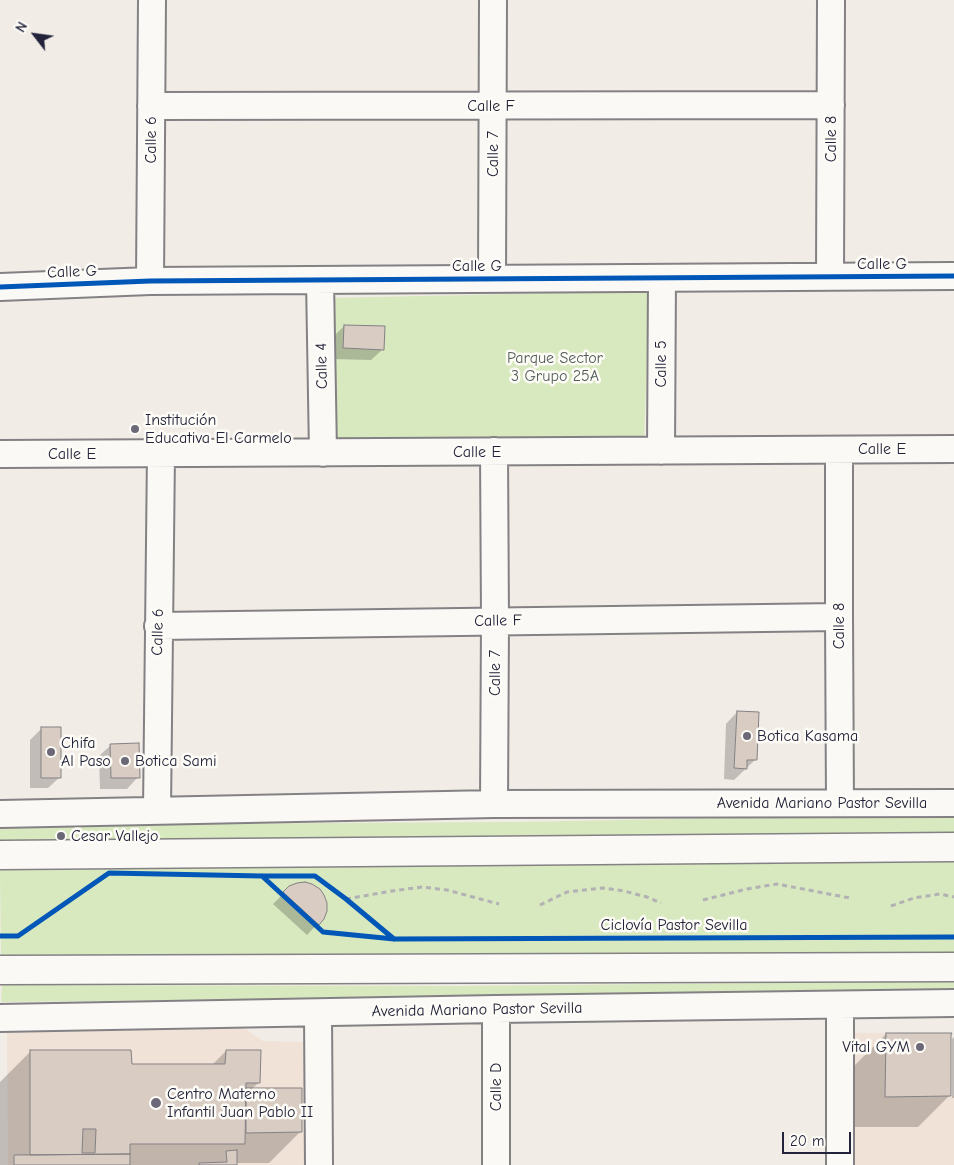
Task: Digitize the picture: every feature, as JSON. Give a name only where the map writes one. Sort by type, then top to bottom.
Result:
[{"type":"main road","points":[[0,855],[954,847]]},
{"type":"main road","points":[[0,970],[954,967]]},
{"type":"street","name":"Calle 6","points":[[150,281],[152,0]]},
{"type":"street","name":"Calle 7","points":[[492,279],[494,0]]},
{"type":"street","name":"Calle 8","points":[[830,277],[831,0]]},
{"type":"street","name":"Calle F","points":[[152,106],[831,105]]},
{"type":"street","name":"Calle G","points":[[0,287],[150,281],[954,276]]},
{"type":"street","name":"Calle 5","points":[[661,450],[662,278]]},
{"type":"street","name":"Calle 4","points":[[320,280],[323,452]]},
{"type":"street","name":"Calle E","points":[[0,454],[954,449]]},
{"type":"street","name":"Calle 8","points":[[840,450],[840,803]]},
{"type":"street","name":"Calle 7","points":[[494,452],[494,804]]},
{"type":"street","name":"Calle 6","points":[[157,810],[161,453]]},
{"type":"street","name":"Calle F","points":[[158,626],[839,617]]},
{"type":"street","name":"Avenida Mariano Pastor Sevilla","points":[[0,814],[494,804],[954,803]]},
{"type":"street","name":"Avenida Mariano Pastor Sevilla","points":[[0,1018],[954,1003]]},
{"type":"street","points":[[840,1005],[840,1165]]},
{"type":"street","name":"Calle D","points":[[496,1009],[496,1165]]},
{"type":"street","points":[[318,1012],[319,1165]]},
{"type":"path","points":[[703,900],[747,889],[778,884],[850,898]]},
{"type":"path","points":[[346,899],[422,887],[447,890],[499,904]]},
{"type":"path","points":[[540,905],[567,892],[603,888],[624,891],[661,903]]},
{"type":"path","points":[[338,893],[353,905]]},
{"type":"path","points":[[891,906],[914,898],[931,895],[940,894],[954,897]]},
{"type":"shaded area","name":"Centro Materno Infantil Juan Pablo II","points":[[241,1026],[263,1041],[304,1042],[304,1165],[8,1165],[7,1031]]},
{"type":"shaded area","points":[[854,1033],[886,1033],[886,1097],[954,1096],[954,1165],[854,1165]]},
{"type":"green space","name":"Parque Sector 3 Grupo 25A","points":[[649,291],[644,442],[330,443],[331,298]]},
{"type":"green space","points":[[954,814],[954,836],[0,845],[0,825],[512,822]]},
{"type":"green space","points":[[954,862],[954,952],[1,961],[0,870]]},
{"type":"green space","points":[[954,981],[954,997],[678,995],[1,1002],[2,985],[460,986]]},
{"type":"building","points":[[344,325],[385,326],[384,350],[343,348]]},
{"type":"building","name":"Botica Kasama","points":[[737,711],[759,712],[757,760],[747,760],[747,769],[734,768]]},
{"type":"building","name":"Chifa Al Paso","points":[[41,727],[61,727],[61,778],[41,778]]},
{"type":"building","name":"Botica Sami","points":[[139,743],[140,778],[111,778],[110,744]]},
{"type":"building","points":[[305,882],[320,889],[327,903],[327,911],[319,925],[283,892],[289,886]]},
{"type":"building","points":[[886,1033],[952,1033],[951,1096],[885,1097]]},
{"type":"building","points":[[30,1050],[131,1050],[132,1064],[225,1064],[226,1050],[261,1050],[260,1083],[246,1083],[245,1144],[130,1144],[130,1154],[30,1155]],"holes":[[[83,1129],[96,1129],[95,1153],[82,1153]]]},
{"type":"building","points":[[246,1088],[302,1088],[302,1132],[246,1133]]},
{"type":"building","points":[[237,1150],[237,1165],[199,1165],[199,1163],[227,1162],[226,1151]]},
{"type":"building","points":[[130,1154],[130,1165],[14,1165],[14,1155]]},
{"type":"cycle path","points":[[0,287],[150,281],[954,276]]},
{"type":"cycle path","points":[[0,936],[18,936],[109,873],[315,876],[394,939]]},
{"type":"cycle path","name":"Ciclovía Pastor Sevilla","points":[[262,876],[323,932],[394,939],[954,937]]},
{"type":"place","name":"Institución Educativa El Carmelo","points":[[135,429]]},
{"type":"place","name":"Botica Kasama","points":[[747,736]]},
{"type":"place","name":"Chifa Al Paso","points":[[51,752]]},
{"type":"place","name":"Botica Sami","points":[[125,761]]},
{"type":"place","name":"Cesar Vallejo","points":[[61,836]]},
{"type":"place","name":"Vital GYM","points":[[920,1047]]},
{"type":"place","name":"Centro Materno Infantil Juan Pablo II","points":[[156,1103]]}]
